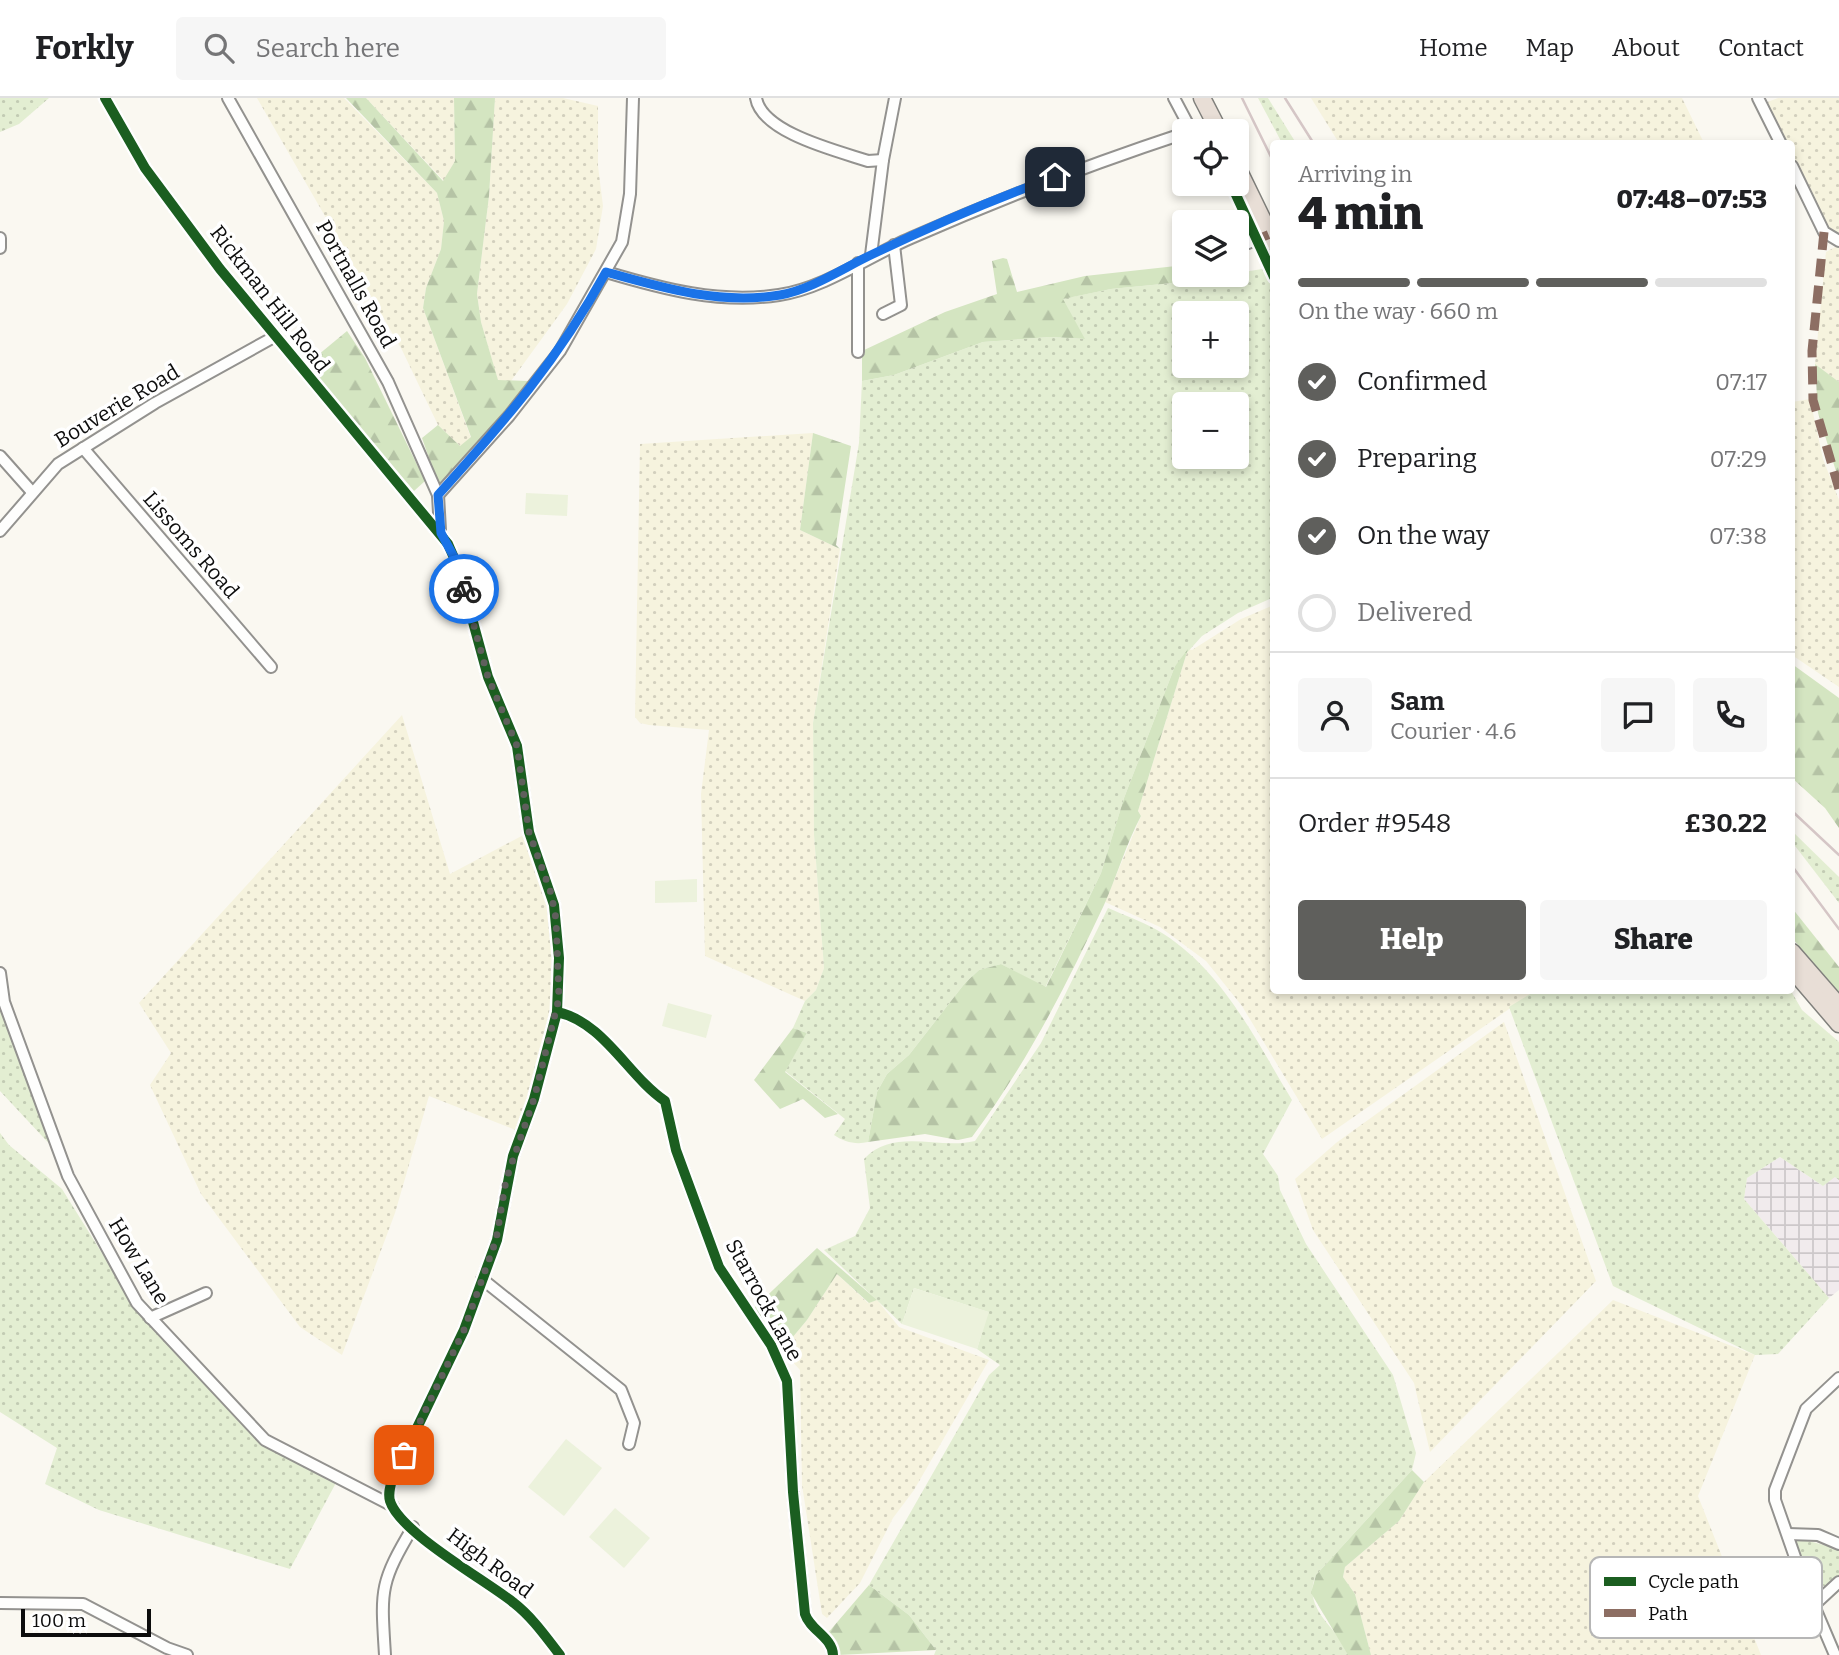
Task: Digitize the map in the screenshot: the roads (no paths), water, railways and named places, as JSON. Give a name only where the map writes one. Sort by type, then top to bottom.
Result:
[{"type":"highway","points":[[1202,98],[1213,119]]},
{"type":"highway","points":[[1249,192],[1270,235]]},
{"type":"highway","points":[[1795,955],[1839,1006]]},
{"type":"highway","points":[[1795,973],[1839,1024]]},
{"type":"street","name":"Rickman Hill Road","points":[[105,98],[145,168],[274,337],[441,533]]},
{"type":"street","name":"Portnalls Road","points":[[228,98],[382,370],[438,495],[441,533]]},
{"type":"street","points":[[438,495],[509,416],[560,351],[622,242],[630,194],[633,98]]},
{"type":"street","points":[[756,98],[758,106],[767,118],[781,129],[868,160],[883,160]]},
{"type":"street","points":[[871,255],[883,160],[895,98]]},
{"type":"street","points":[[1174,98],[1183,119]]},
{"type":"street","points":[[1758,98],[1779,140]]},
{"type":"street","points":[[606,272],[679,293],[731,298],[781,295],[1030,186],[1172,137]]},
{"type":"street","points":[[1795,172],[1824,232],[1839,241]]},
{"type":"street","points":[[0,238],[0,248]]},
{"type":"street","points":[[1249,243],[1270,239]]},
{"type":"street","points":[[883,314],[901,305],[894,245]]},
{"type":"street","points":[[858,263],[858,352]]},
{"type":"street","name":"Bouverie Road","points":[[0,531],[58,464],[274,337]]},
{"type":"street","name":"Lissoms Road","points":[[82,448],[271,667]]},
{"type":"street","points":[[0,456],[32,492]]},
{"type":"street","points":[[393,1506],[390,1494],[392,1480],[464,1330],[499,1230],[513,1156],[534,1099],[557,1012],[556,919],[551,893],[529,832],[517,746],[488,677],[458,567],[441,533]]},
{"type":"street","name":"How Lane","points":[[0,973],[4,1002],[68,1176],[136,1303],[265,1440],[393,1506]]},
{"type":"street","name":"Starrock Lane","points":[[557,1012],[569,1014],[590,1030],[627,1063],[644,1087],[665,1101],[676,1150],[719,1266],[771,1345],[787,1381],[793,1492],[805,1614],[810,1624],[830,1645],[833,1655]]},
{"type":"street","points":[[482,1279],[621,1390],[634,1423],[629,1444]]},
{"type":"street","points":[[150,1318],[206,1293]]},
{"type":"street","points":[[1796,1557],[1775,1500],[1775,1490],[1806,1409],[1839,1378]]},
{"type":"street","name":"High Road","points":[[393,1506],[439,1550],[514,1602],[560,1655]]},
{"type":"street","points":[[385,1655],[383,1588],[389,1567],[412,1527]]},
{"type":"street","points":[[1788,1534],[1818,1535],[1839,1544]]},
{"type":"street","points":[[1822,1598],[1839,1582]]},
{"type":"street","points":[[0,1603],[83,1604],[167,1648],[187,1655]]},
{"type":"street","points":[[1822,1624],[1835,1655]]},
{"type":"railway","points":[[1242,98],[1270,155]]},
{"type":"railway","points":[[1285,98],[1311,140]]},
{"type":"railway","points":[[1795,814],[1839,855]]},
{"type":"railway","points":[[1795,870],[1839,929]]}]
